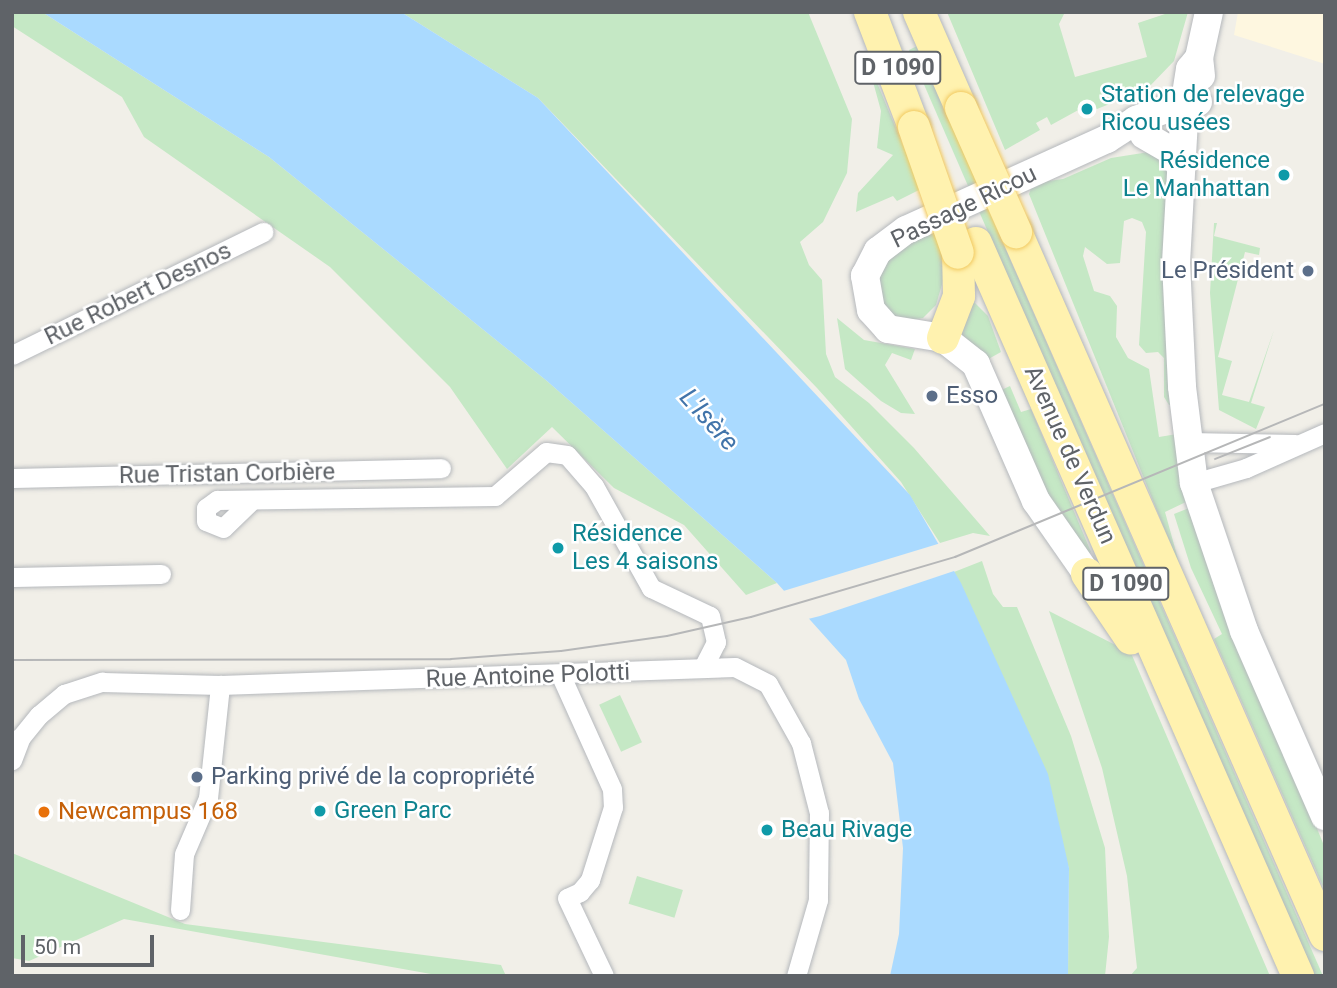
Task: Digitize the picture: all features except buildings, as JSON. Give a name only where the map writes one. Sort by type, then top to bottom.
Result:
[{"type":"main road","points":[[872,12],[967,248],[959,296],[943,338]]},
{"type":"main road","name":"Avenue de Verdun","points":[[919,12],[1325,935]]},
{"type":"main road","name":"Avenue de Verdun","points":[[967,248],[1205,765],[1298,976]]},
{"type":"main road","points":[[1087,574],[1111,604],[1205,765]]},
{"type":"street","points":[[1209,12],[1178,163],[1177,313],[1200,481],[1197,502],[1207,515],[1244,631],[1325,816]]},
{"type":"street","points":[[1107,139],[1144,135],[1188,109]]},
{"type":"street","points":[[1107,139],[1136,121],[1188,109]]},
{"type":"street","points":[[1188,109],[1194,441]]},
{"type":"street","points":[[1144,135],[1170,150],[1178,163]]},
{"type":"street","name":"Passage Ricou","points":[[943,338],[899,334],[877,320],[864,287],[869,263],[878,251],[906,230],[1107,139]]},
{"type":"street","name":"Rue Robert Desnos","points":[[12,355],[263,232]]},
{"type":"street","points":[[943,338],[976,364],[1036,501],[1087,574]]},
{"type":"street","points":[[1200,481],[1325,433]]},
{"type":"street","points":[[1194,441],[1300,444]]},
{"type":"street","points":[[250,502],[495,496],[546,452],[567,455],[594,486],[652,588],[710,616],[716,642],[705,664]]},
{"type":"street","name":"Rue Tristan Corbière","points":[[12,478],[441,468]]},
{"type":"street","points":[[12,577],[161,574]]},
{"type":"street","name":"Rue Antoine Polotti","points":[[12,760],[21,737],[64,694],[102,682],[220,685],[561,676],[675,671],[705,664],[735,667],[768,684],[801,743],[819,813],[818,900],[796,976]]},
{"type":"street","points":[[561,676],[611,789],[613,807],[590,880],[580,892],[567,898],[604,976]]},
{"type":"street","points":[[180,910],[184,854],[208,798],[220,685]]},
{"type":"shaded area","points":[[1238,12],[1325,12],[1325,64],[1234,35]]},
{"type":"green space","points":[[12,12],[42,12],[269,157],[547,381],[777,583],[746,595],[684,525],[614,488],[552,427],[507,469],[450,387],[330,267],[144,137],[122,97],[12,26]]},
{"type":"green space","points":[[401,12],[808,12],[852,119],[847,173],[823,222],[800,242],[809,265],[822,280],[826,354],[835,377],[869,403],[914,448],[990,536],[973,533],[940,543],[901,482],[817,388],[538,98]]},
{"type":"green space","points":[[947,12],[1065,12],[1059,24],[1075,77],[1147,57],[1138,23],[1171,12],[1188,12],[1174,61],[1147,89],[1092,111],[1090,105],[1082,108],[1051,125],[1047,117],[1036,123],[1040,130],[1005,150]]},
{"type":"green space","points":[[917,46],[1323,976],[1311,976],[909,50]]},
{"type":"green space","points":[[866,56],[921,189],[897,201],[893,196],[856,212],[858,193],[893,155],[877,148],[881,111]]},
{"type":"green space","points":[[1149,152],[1164,160],[1173,174],[1177,405],[1169,405],[1164,397],[1164,358],[1158,352],[1146,353],[1139,345],[1146,232],[1142,222],[1132,218],[1124,221],[1120,263],[1107,264],[1085,247],[1083,256],[1094,291],[1110,296],[1117,306],[1116,337],[1128,358],[1149,369],[1159,437],[1183,433],[1188,501],[1165,512],[1181,570],[1029,194],[1033,183],[1063,179],[1111,158]]},
{"type":"green space","points":[[937,223],[945,244],[945,274],[936,305],[923,318],[902,321],[887,313],[878,297],[876,277],[885,257]]},
{"type":"green space","points":[[1214,223],[1217,223],[1214,236],[1260,248],[1259,255],[1245,252],[1218,357],[1232,361],[1222,395],[1249,402],[1274,330],[1251,403],[1265,407],[1256,429],[1219,410],[1210,293]]},
{"type":"green space","points":[[972,300],[988,316],[1001,352],[983,362],[960,333]]},
{"type":"green space","points":[[837,318],[864,340],[915,349],[911,360],[892,353],[885,365],[915,414],[901,413],[881,401],[845,369]]},
{"type":"green space","points":[[1010,386],[1021,412],[1031,409],[1091,552],[1086,555],[1050,511],[997,392]]},
{"type":"green space","points":[[1194,506],[1229,613],[1325,848],[1325,891],[1214,639],[1222,634],[1191,568],[1174,514]]},
{"type":"green space","points":[[982,561],[993,594],[1003,607],[1017,607],[1071,736],[1105,848],[1109,937],[1105,976],[1068,976],[1069,868],[954,572]]},
{"type":"green space","points":[[1049,611],[1131,653],[1270,976],[1130,976],[1137,968],[1127,876],[1102,768]]},
{"type":"green space","points":[[620,695],[642,742],[621,752],[599,705]]},
{"type":"green space","points":[[12,853],[185,924],[501,965],[506,976],[442,976],[124,919],[29,961],[12,958]]},
{"type":"green space","points":[[637,876],[683,890],[674,918],[629,904]]},
{"type":"water","name":"L'Isère","points":[[42,12],[401,12],[538,98],[910,495],[961,583],[1048,774],[1069,868],[1068,976],[890,976],[899,934],[903,848],[893,763],[859,699],[846,660],[777,583],[547,381],[269,157]]},
{"type":"pier","points":[[941,543],[957,570],[820,616],[804,620],[780,592]]},
{"type":"tram line","points":[[12,660],[451,659],[561,651],[667,636],[751,617],[955,557],[1325,404]]},
{"type":"tram line","points":[[1215,459],[1270,437]]},
{"type":"place","name":"Station de relevage Ricou usées","points":[[1087,109]]},
{"type":"place","name":"Résidence Le Manhattan","points":[[1284,175]]},
{"type":"place","name":"Le Président","points":[[1308,271]]},
{"type":"place","name":"Esso","points":[[932,396]]},
{"type":"place","name":"Résidence Les 4 saisons","points":[[558,548]]},
{"type":"place","name":"Parking privé de la copropriété","points":[[197,777]]},
{"type":"place","name":"Green Parc","points":[[320,811]]},
{"type":"place","name":"Newcampus 168","points":[[44,812]]},
{"type":"place","name":"Beau Rivage","points":[[767,830]]}]
